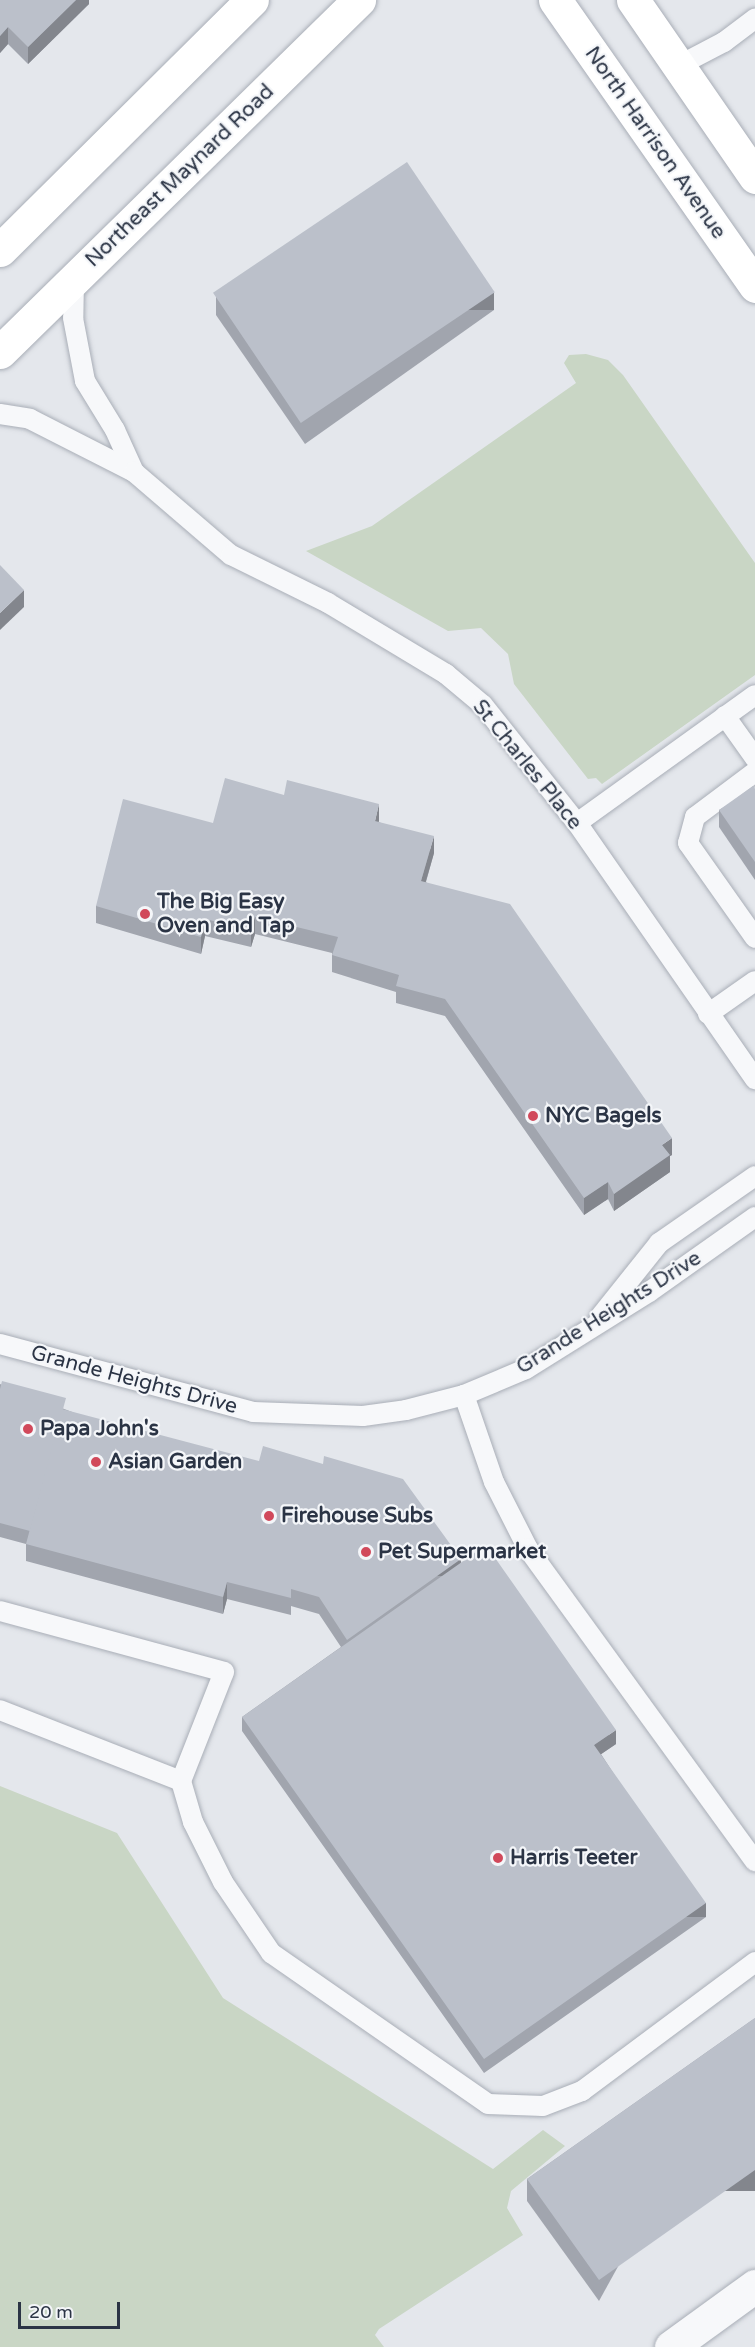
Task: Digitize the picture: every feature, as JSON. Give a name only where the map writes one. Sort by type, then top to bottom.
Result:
[{"type":"main road","points":[[0,250],[252,0]]},
{"type":"main road","name":"Northeast Maynard Road","points":[[0,352],[359,0]]},
{"type":"main road","name":"North Harrison Avenue","points":[[555,0],[755,286]]},
{"type":"main road","points":[[633,0],[755,177]]},
{"type":"street","points":[[671,2347],[755,2286]]},
{"type":"lane","points":[[678,66],[724,42],[755,19]]},
{"type":"lane","name":"St Charles Place","points":[[74,279],[73,318],[85,381],[115,430],[134,472]]},
{"type":"lane","name":"St Charles Place","points":[[0,414],[30,419],[134,472],[231,555],[328,603],[446,674],[483,705],[577,823],[755,1079]]},
{"type":"lane","points":[[577,823],[755,695]]},
{"type":"lane","points":[[725,716],[755,758]]},
{"type":"lane","points":[[755,772],[695,817],[688,843],[755,938]]},
{"type":"lane","points":[[708,1014],[755,981]]},
{"type":"lane","name":"Grande Heights Drive","points":[[591,1328],[659,1243],[755,1176]]},
{"type":"lane","name":"Grande Heights Drive","points":[[0,1344],[253,1412],[363,1416],[464,1395],[526,1369],[755,1217]]},
{"type":"lane","points":[[464,1395],[494,1482],[528,1549],[755,1861]]},
{"type":"lane","points":[[0,1611],[225,1672],[181,1780],[193,1822],[223,1882],[271,1953],[488,2104],[543,2106],[582,2091],[755,1962]]},
{"type":"lane","points":[[0,1710],[181,1780]]},
{"type":"green space","points":[[586,354],[608,360],[623,375],[755,563],[755,675],[602,784],[596,778],[588,779],[514,684],[508,654],[481,628],[448,631],[306,551],[372,526],[576,383],[564,363],[569,355]]},
{"type":"green space","points":[[0,1786],[117,1833],[223,1998],[493,2169],[543,2130],[565,2146],[511,2191],[507,2208],[523,2235],[379,2329],[375,2335],[384,2347],[0,2347]]},
{"type":"building","points":[[0,0],[76,0],[28,47],[8,27],[0,36]]},
{"type":"building","points":[[407,162],[495,292],[301,423],[213,293]]},
{"type":"building","points":[[0,565],[24,590],[0,613]]},
{"type":"building","points":[[225,778],[284,795],[287,780],[379,804],[375,821],[434,836],[421,881],[510,904],[672,1138],[662,1145],[670,1155],[614,1194],[608,1182],[584,1198],[445,999],[396,986],[399,975],[332,955],[338,937],[255,917],[251,930],[205,919],[201,937],[96,906],[123,799],[213,823]]},
{"type":"building","points":[[753,786],[755,789],[755,862],[719,810]]},
{"type":"building","points":[[2,1381],[66,1398],[30,1531],[0,1523],[0,1389]]},
{"type":"building","points":[[62,1409],[259,1461],[263,1446],[323,1464],[324,1456],[403,1479],[461,1559],[347,1640],[319,1597],[291,1589],[291,1598],[227,1582],[223,1597],[26,1544]]},
{"type":"building","name":"Harris Teeter","points":[[486,1545],[616,1730],[594,1745],[706,1903],[484,2059],[242,1717]]},
{"type":"building","points":[[755,2018],[755,2170],[599,2280],[527,2179]]},
{"type":"place","name":"The Big Easy Oven and Tap","points":[[145,914]]},
{"type":"place","name":"NYC Bagels","points":[[533,1116]]},
{"type":"place","name":"Papa John's","points":[[28,1429]]},
{"type":"place","name":"Asian Garden","points":[[96,1462]]},
{"type":"place","name":"Firehouse Subs","points":[[269,1516]]},
{"type":"place","name":"Pet Supermarket","points":[[366,1552]]},
{"type":"place","name":"Harris Teeter","points":[[498,1858]]}]
